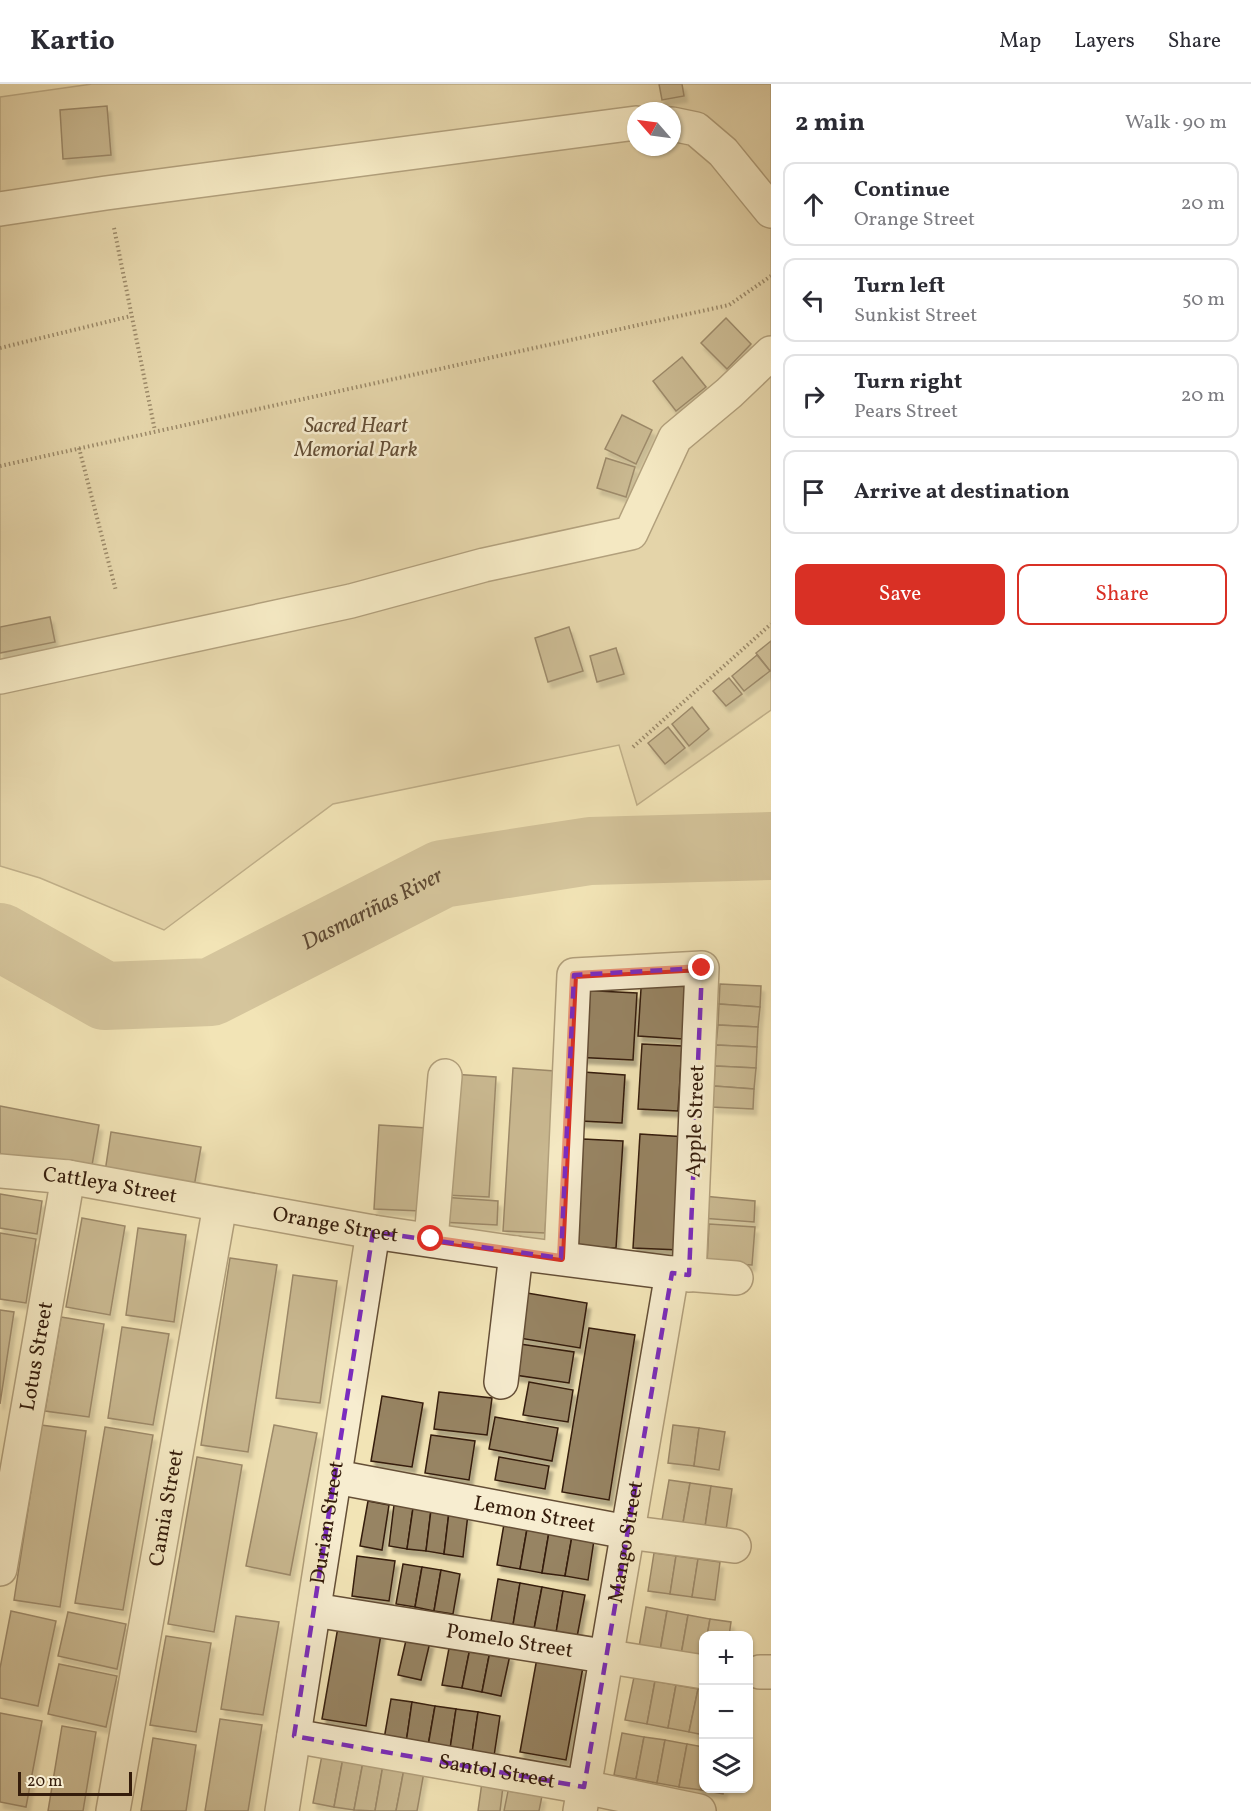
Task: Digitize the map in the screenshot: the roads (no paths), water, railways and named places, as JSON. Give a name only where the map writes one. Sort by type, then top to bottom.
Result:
[{"type":"street","points":[[0,209],[627,124]]},
{"type":"street","points":[[681,126],[696,129],[723,152],[771,211]]},
{"type":"street","points":[[0,677],[351,601],[484,566],[631,534],[675,438],[729,393],[771,353]]},
{"type":"street","name":"Apple Street","points":[[561,1258],[574,975],[702,968],[680,1274]]},
{"type":"street","points":[[431,1239],[445,1076]]},
{"type":"street","name":"Cattleya Street","points":[[0,1171],[68,1178],[220,1204]]},
{"type":"street","name":"Lotus Street","points":[[0,1569],[68,1178]]},
{"type":"street","name":"Orange Street","points":[[220,1204],[373,1232],[516,1253],[680,1274],[736,1278]]},
{"type":"street","name":"Camia Street","points":[[113,1811],[220,1204]]},
{"type":"street","name":"Durian Street","points":[[282,1811],[373,1232]]},
{"type":"street","points":[[501,1382],[516,1253]]},
{"type":"street","name":"Mango Street","points":[[582,1799],[627,1532],[680,1274]]},
{"type":"street","name":"Lemon Street","points":[[336,1477],[627,1532],[734,1546]]},
{"type":"street","name":"Pomelo Street","points":[[314,1610],[699,1671]]},
{"type":"street","name":"Santol Street","points":[[294,1736],[582,1799],[699,1811]]},
{"type":"waterway","name":"Dasmariñas River","points":[[0,937],[105,996],[211,992],[442,874],[590,851],[771,846]]},
{"type":"park label","name":"Sacred Heart Memorial Park","points":[[356,438]]}]
